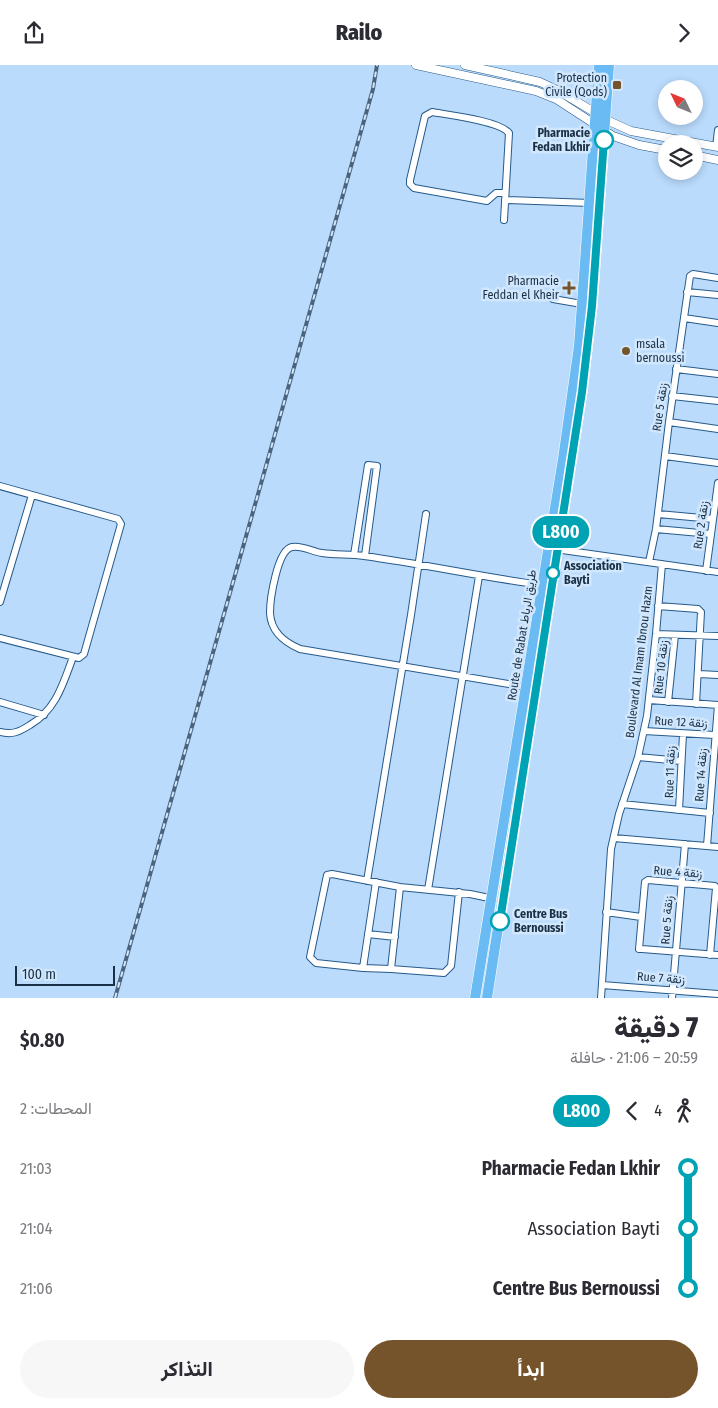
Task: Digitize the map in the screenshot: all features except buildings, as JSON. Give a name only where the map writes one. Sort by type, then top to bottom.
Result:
[{"type":"main road","name":"Route de Rabat طريق الرباط","points":[[487,998],[554,570],[554,549],[579,346],[599,65]]},
{"type":"main road","name":"Route de Rabat طريق الرباط","points":[[476,998],[541,585],[554,549],[588,347],[609,65]]},
{"type":"street","points":[[416,65],[536,91],[556,99],[605,131],[630,143],[658,148]]},
{"type":"street","points":[[465,65],[540,82],[605,119],[631,131],[717,147],[718,130]]},
{"type":"street","points":[[504,220],[505,197],[509,133],[506,129],[480,121],[432,112],[426,117],[410,181],[414,188],[487,201],[496,193],[505,197],[590,203]]},
{"type":"street","points":[[703,157],[718,160]]},
{"type":"street","name":"Rue 5 زنقة","points":[[649,563],[656,529],[672,396],[690,276],[694,274],[718,278]]},
{"type":"street","points":[[687,292],[718,295]]},
{"type":"street","points":[[553,299],[582,304]]},
{"type":"street","points":[[684,318],[718,323]]},
{"type":"street","points":[[676,369],[718,374]]},
{"type":"street","points":[[672,396],[718,401]]},
{"type":"street","points":[[669,422],[718,429]]},
{"type":"street","points":[[665,456],[718,463]]},
{"type":"street","points":[[354,555],[368,465],[378,466],[365,556]]},
{"type":"street","points":[[0,486],[118,519],[121,523],[84,654],[80,658],[0,638]]},
{"type":"street","name":"Rue 2 زنقة","points":[[706,571],[718,488]]},
{"type":"street","points":[[0,602],[32,495]]},
{"type":"street","points":[[362,504],[372,505]]},
{"type":"street","points":[[367,881],[426,514]]},
{"type":"street","points":[[658,514],[713,519]]},
{"type":"street","points":[[656,529],[711,534]]},
{"type":"street","points":[[526,687],[300,649],[280,638],[270,619],[270,609],[278,567],[286,551],[292,547],[300,547],[321,553],[365,556],[541,585]]},
{"type":"street","points":[[554,549],[718,572]]},
{"type":"street","name":"Boulevard Al Imam Ibnou Hazm","points":[[601,998],[610,861],[622,804],[638,757],[644,731],[649,700],[662,564]]},
{"type":"street","points":[[428,890],[479,576]]},
{"type":"street","points":[[658,606],[698,609],[701,612],[696,704]]},
{"type":"street","points":[[656,634],[718,637]]},
{"type":"street","name":"Rue 10 زنقة","points":[[668,702],[676,635]]},
{"type":"street","points":[[0,732],[11,733],[19,731],[39,720],[44,715],[58,697],[73,657]]},
{"type":"street","points":[[699,674],[718,675],[718,670]]},
{"type":"street","points":[[649,700],[718,705]]},
{"type":"street","points":[[0,702],[44,715]]},
{"type":"street","name":"Rue 14 زنقة","points":[[707,846],[718,705]]},
{"type":"street","name":"Rue 12 زنقة","points":[[644,731],[716,735]]},
{"type":"street","name":"Rue 11 زنقة","points":[[679,811],[683,734]]},
{"type":"street","points":[[638,757],[681,761]]},
{"type":"street","points":[[622,804],[710,813]]},
{"type":"street","points":[[614,838],[718,847]]},
{"type":"street","name":"Rue 5 زنقة","points":[[672,994],[685,844]]},
{"type":"street","points":[[459,892],[451,966],[444,973],[316,963],[310,957],[327,875],[332,874],[400,887],[459,892],[503,901]]},
{"type":"street","name":"Rue 4 زنقة","points":[[676,952],[639,949],[641,917],[646,882],[648,880],[715,886],[716,919]]},
{"type":"street","points":[[363,968],[376,883]]},
{"type":"street","points":[[391,969],[400,887]]},
{"type":"street","points":[[606,913],[641,917]]},
{"type":"street","points":[[710,955],[716,919]]},
{"type":"street","points":[[368,934],[395,937]]},
{"type":"street","points":[[676,952],[718,955]]},
{"type":"street","name":"Rue 7 زنقة","points":[[602,985],[672,994],[718,994]]},
{"type":"railway","points":[[115,998],[373,89],[377,65]]},
{"type":"bus line","name":"L800","points":[[500,921],[588,347],[604,140]]},
{"type":"place","name":"Protection Civile (Qods)","points":[[617,85]]},
{"type":"place","name":"Pharmacie Fedan Lkhir","points":[[604,140]]},
{"type":"place","name":"Pharmacie Feddan el Kheir","points":[[569,288]]},
{"type":"place","name":"msala bernoussi","points":[[626,351]]},
{"type":"place","name":"Association Bayti","points":[[553,573]]},
{"type":"place","name":"Centre Bus Bernoussi","points":[[500,921]]}]
